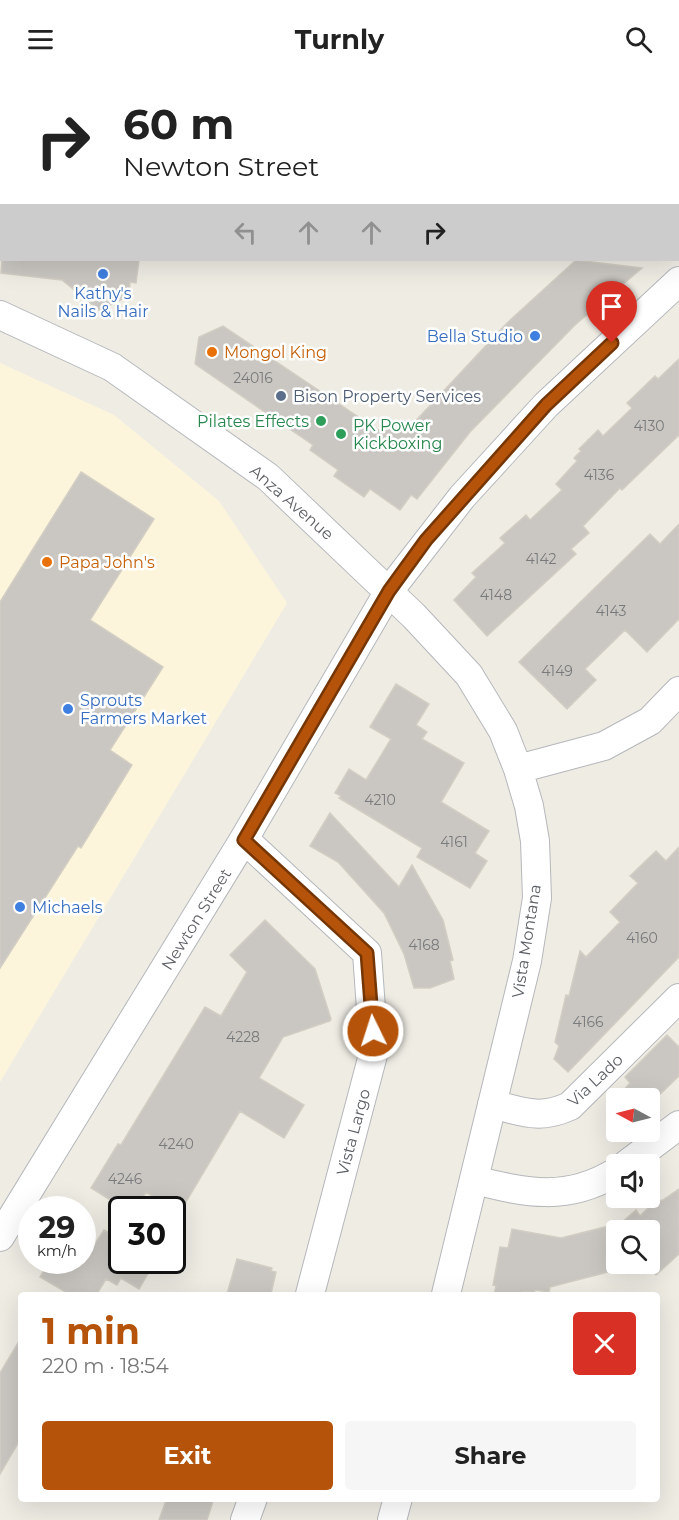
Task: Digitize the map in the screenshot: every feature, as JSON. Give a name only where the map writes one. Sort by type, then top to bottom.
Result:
[{"type":"street","name":"Newton Street","points":[[0,1237],[244,840],[389,591],[426,540],[462,497],[546,405],[679,281]]},
{"type":"street","name":"Anza Avenue","points":[[0,315],[112,368],[268,477],[389,591]]},
{"type":"street","name":"Vista Montana","points":[[389,591],[470,675],[503,731],[518,769],[535,841],[537,898],[527,961],[447,1292]]},
{"type":"street","points":[[518,769],[604,746],[650,721],[679,691]]},
{"type":"street","name":"Vista Largo","points":[[244,840],[367,953],[374,1051],[311,1292]]},
{"type":"street","name":"Via Lado","points":[[492,1104],[538,1115],[554,1113],[570,1106],[679,998]]},
{"type":"street","points":[[640,1154],[679,1125]]},
{"type":"street","points":[[474,1180],[510,1189],[544,1193],[582,1189],[606,1177]]},
{"type":"street","points":[[245,1520],[252,1502]]},
{"type":"street","points":[[392,1520],[397,1502]]},
{"type":"shaded area","points":[[0,363],[114,415],[219,501],[287,603],[0,1082]]},
{"type":"building","points":[[2,261],[139,261],[136,283],[130,282],[129,296],[99,310],[62,280],[1,273]]},
{"type":"building","points":[[575,261],[642,268],[575,325],[470,432],[417,499],[411,495],[400,510],[370,489],[364,497],[334,476],[338,470],[310,450],[313,445],[195,364],[199,337],[223,326],[378,430],[409,428],[507,323]]},
{"type":"building","points":[[679,359],[679,435],[622,490],[620,488],[583,526],[589,533],[571,549],[576,554],[487,636],[454,600],[476,577],[472,573],[505,543],[500,538],[526,515],[530,520],[562,490],[556,484],[577,461],[574,458],[581,451],[579,449],[598,430],[603,436],[632,408],[627,403],[655,376],[658,379]]},
{"type":"building","name":"Sprouts Farmers Market","points":[[81,472],[154,519],[90,620],[163,667],[110,750],[132,765],[81,848],[78,846],[0,968],[0,602]]},
{"type":"building","points":[[679,524],[679,619],[647,652],[625,630],[585,669],[596,680],[567,709],[519,662],[650,534],[660,544]]},
{"type":"building","points":[[396,684],[429,704],[416,725],[427,732],[422,739],[464,763],[441,802],[489,831],[475,853],[487,861],[470,888],[417,857],[422,848],[339,798],[341,796],[335,793],[349,769],[366,780],[391,739],[370,727]]},
{"type":"building","points":[[330,813],[399,887],[412,865],[443,920],[453,960],[450,961],[454,979],[430,988],[414,988],[404,954],[384,913],[338,862],[310,846]]},
{"type":"building","points":[[679,847],[679,957],[568,1072],[554,1059],[559,1046],[555,1042],[566,995],[569,996],[580,951],[586,957],[620,922],[610,912],[638,883],[630,876],[656,851],[666,861]]},
{"type":"building","points":[[265,920],[315,969],[330,1021],[283,1037],[259,1078],[304,1105],[284,1138],[240,1111],[186,1202],[186,1196],[153,1196],[146,1192],[143,1196],[108,1196],[108,1198],[91,1188],[118,1144],[121,1145],[205,1007],[221,1016],[247,972],[230,955]]},
{"type":"building","points":[[667,1035],[679,1047],[679,1076],[660,1094],[660,1088],[626,1088],[630,1083],[625,1077]]},
{"type":"building","points":[[679,1189],[679,1254],[660,1271],[660,1220],[624,1220],[636,1210],[640,1216],[648,1208],[660,1208],[660,1201]]},
{"type":"building","points":[[606,1227],[606,1273],[550,1287],[549,1292],[535,1290],[534,1292],[494,1292],[496,1286],[493,1285],[500,1247],[508,1248],[512,1229],[561,1238]]},
{"type":"building","points":[[104,1230],[108,1232],[108,1274],[148,1274],[139,1289],[121,1278],[117,1285],[106,1279],[98,1292],[66,1292],[40,1277],[42,1274],[96,1274],[96,1242]]},
{"type":"building","points":[[237,1259],[272,1268],[271,1271],[276,1272],[271,1292],[228,1292]]},
{"type":"building","points":[[18,1343],[18,1443],[0,1474],[0,1373]]},
{"type":"building","points":[[166,1502],[213,1502],[207,1520],[159,1520]]},
{"type":"place","name":"Kathy's Nails & Hair","points":[[103,274]]},
{"type":"place","name":"Bella Studio","points":[[535,336]]},
{"type":"place","name":"Mongol King","points":[[212,352]]},
{"type":"place","name":"Bison Property Services","points":[[281,396]]},
{"type":"place","name":"Pilates Effects","points":[[321,421]]},
{"type":"place","name":"PK Power Kickboxing","points":[[341,434]]},
{"type":"place","name":"Papa John's","points":[[47,562]]},
{"type":"place","name":"Sprouts Farmers Market","points":[[68,709]]},
{"type":"place","name":"Michaels","points":[[20,907]]},
{"type":"route","points":[[373,1031],[367,953],[244,840],[389,591],[426,540],[546,405],[612,343]]}]
